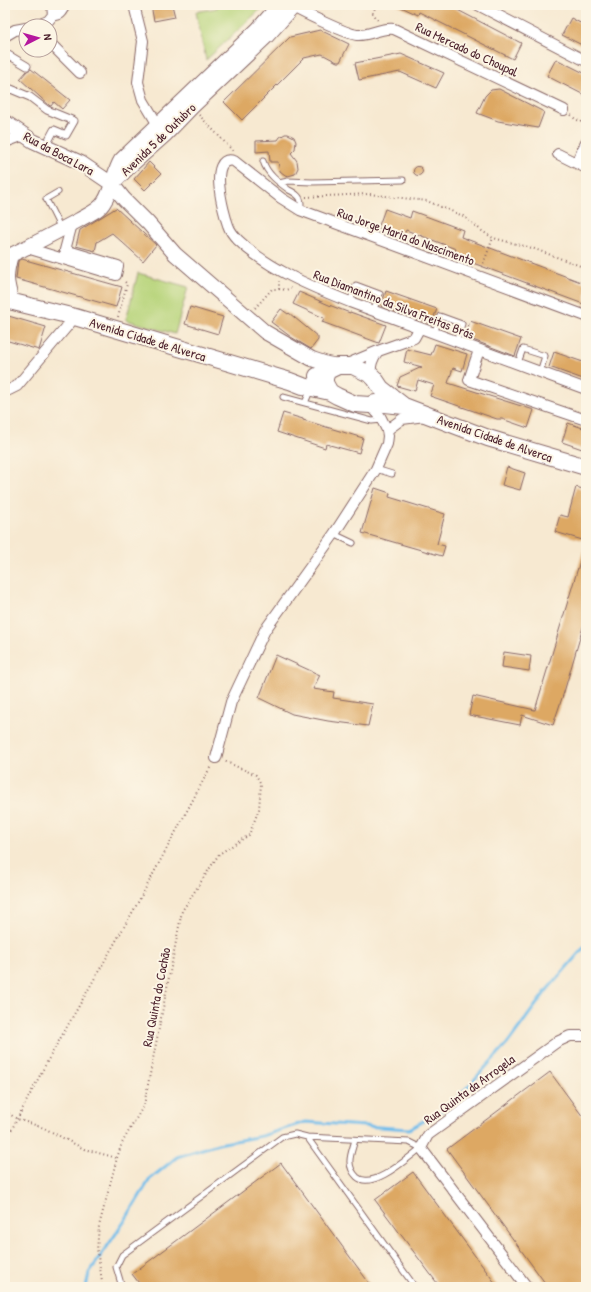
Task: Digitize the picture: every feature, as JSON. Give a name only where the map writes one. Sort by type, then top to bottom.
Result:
[{"type":"main road","name":"Avenida 5 de Outubro","points":[[112,184],[279,5]]},
{"type":"main road","name":"Avenida 5 de Outubro","points":[[162,130],[192,107],[267,36],[293,6]]},
{"type":"main road","name":"Rua da Boca Lara","points":[[5,122],[33,142],[81,163],[112,184],[175,254],[265,332],[312,359],[337,368]]},
{"type":"main road","points":[[8,301],[7,259],[97,210],[103,204],[110,192],[112,184]]},
{"type":"main road","name":"Avenida Cidade de Alverca","points":[[8,301],[75,317],[303,386],[330,392],[355,404],[404,406]]},
{"type":"main road","points":[[330,392],[324,383],[325,378],[337,368]]},
{"type":"main road","name":"Avenida Cidade de Alverca","points":[[290,382],[312,378],[337,368],[359,368],[371,375],[381,388],[404,406],[488,438],[586,467]]},
{"type":"main road","points":[[373,404],[380,399],[382,394],[381,388]]},
{"type":"street","points":[[52,10],[56,16],[61,12],[64,7],[63,5]]},
{"type":"street","points":[[134,5],[143,41],[138,82],[143,100],[162,130]]},
{"type":"street","points":[[478,5],[586,61]]},
{"type":"street","points":[[293,6],[355,35],[389,28]]},
{"type":"street","name":"Rua Mercado do Choupal","points":[[389,28],[394,29],[564,110]]},
{"type":"street","points":[[5,36],[18,29]]},
{"type":"street","points":[[58,51],[80,73]]},
{"type":"street","points":[[5,53],[27,66]]},
{"type":"street","points":[[11,89],[30,97],[47,110],[74,121],[66,135],[54,130],[45,147]]},
{"type":"street","points":[[5,142],[24,135]]},
{"type":"street","points":[[576,163],[586,143]]},
{"type":"street","points":[[558,154],[586,168]]},
{"type":"street","name":"Rua Jorge Maria do Nascimento","points":[[228,161],[231,160],[238,163],[281,198],[300,210],[586,316]]},
{"type":"street","name":"Rua Diamantino da Silva Freitas Brás","points":[[228,161],[222,164],[218,174],[228,227],[237,239],[251,251],[279,269],[316,289],[419,329],[518,363],[586,389]]},
{"type":"street","points":[[27,248],[116,275],[118,266],[65,250],[66,227]]},
{"type":"street","points":[[5,389],[9,390],[17,386],[75,317]]},
{"type":"street","points":[[337,368],[414,338],[419,329]]},
{"type":"street","points":[[479,350],[469,380],[586,420]]},
{"type":"street","points":[[371,375],[372,359],[378,351]]},
{"type":"street","points":[[216,758],[231,702],[265,630],[334,534],[376,469],[387,444],[388,436],[387,430],[373,404]]},
{"type":"street","points":[[387,430],[402,419],[430,416]]},
{"type":"street","name":"Rua Quinta da Arrogela","points":[[421,1148],[428,1134],[557,1042],[570,1036],[586,1036]]},
{"type":"street","points":[[421,1148],[527,1287]]},
{"type":"lane","points":[[263,161],[266,169],[279,183],[297,194],[301,204],[300,210]]},
{"type":"lane","points":[[279,183],[288,181],[312,182],[404,180]]},
{"type":"lane","points":[[58,192],[46,199],[66,227]]},
{"type":"lane","points":[[350,302],[356,285],[380,294],[373,311]]},
{"type":"lane","points":[[434,334],[440,316],[462,324],[456,342]]},
{"type":"lane","points":[[518,363],[523,349],[545,356],[540,372]]},
{"type":"lane","points":[[305,403],[311,388]]},
{"type":"lane","points":[[283,397],[372,422],[382,420]]},
{"type":"lane","points":[[376,469],[392,474]]},
{"type":"lane","points":[[334,534],[353,543]]},
{"type":"lane","points":[[122,1287],[116,1267],[122,1255],[282,1137],[295,1134],[307,1137],[409,1142],[421,1148],[380,1178],[370,1181],[360,1180],[352,1172],[349,1162],[355,1140]]},
{"type":"lane","points":[[307,1137],[415,1287]]},
{"type":"path","points":[[376,5],[373,13],[380,24],[389,28]]},
{"type":"path","points":[[196,112],[235,153]]},
{"type":"path","points":[[576,119],[586,124]]},
{"type":"path","points":[[299,198],[369,194],[427,201],[463,216],[493,238],[507,243],[526,246],[586,268]]},
{"type":"path","points":[[479,277],[493,238]]},
{"type":"path","points":[[268,292],[272,289],[279,289],[279,269]]},
{"type":"path","points":[[115,330],[127,284],[116,275]]},
{"type":"path","points":[[5,1140],[48,1060],[140,899],[216,758]]},
{"type":"path","name":"Rua Quinta do Cochão","points":[[102,1287],[98,1250],[99,1226],[122,1143],[144,1105],[182,911],[219,854],[249,835],[260,809],[261,784],[256,775],[216,758]]},
{"type":"path","points":[[5,1111],[17,1119],[44,1128],[84,1149],[117,1158]]},
{"type":"green space","points":[[217,5],[265,5],[206,60],[196,12],[217,8]]},
{"type":"green space","points":[[138,273],[188,287],[175,334],[126,320]]},
{"type":"building","points":[[151,5],[172,5],[175,17],[154,21]]},
{"type":"building","points":[[397,5],[448,5],[521,43],[513,59],[419,12],[418,15]]},
{"type":"building","points":[[571,18],[586,26],[586,47],[562,35]]},
{"type":"building","points":[[320,30],[349,44],[340,62],[337,62],[322,54],[304,58],[242,120],[224,102],[290,37]]},
{"type":"building","points":[[401,54],[444,73],[436,88],[400,72],[359,80],[355,63]]},
{"type":"building","points":[[556,59],[586,74],[586,96],[547,76]]},
{"type":"building","points":[[31,69],[70,100],[62,109],[54,102],[50,106],[20,79],[27,71]]},
{"type":"building","points":[[499,89],[544,112],[538,128],[498,121],[477,113],[485,96],[491,90]]},
{"type":"building","points":[[285,134],[294,137],[296,142],[295,149],[291,153],[297,161],[298,168],[295,174],[288,176],[280,171],[278,162],[270,162],[269,151],[256,152],[256,141],[278,140]]},
{"type":"building","points":[[149,162],[161,174],[145,190],[134,179]]},
{"type":"building","points":[[418,166],[423,171],[418,176],[413,171]]},
{"type":"building","points":[[116,208],[156,245],[143,261],[112,233],[97,242],[95,251],[76,246],[80,230]]},
{"type":"building","points":[[385,209],[410,218],[412,211],[463,230],[461,237],[586,284],[586,305],[454,256],[456,249],[406,230],[403,237],[378,228]]},
{"type":"building","points":[[22,259],[122,287],[116,307],[16,279],[18,261]]},
{"type":"building","points":[[386,291],[437,309],[431,324],[381,306]]},
{"type":"building","points":[[299,292],[350,313],[386,325],[379,343],[322,322],[324,318],[293,304]]},
{"type":"building","points":[[190,307],[223,317],[218,334],[185,324]]},
{"type":"building","points":[[281,309],[288,314],[289,313],[318,337],[318,340],[311,349],[291,337],[271,322]]},
{"type":"building","points":[[5,315],[46,327],[39,350],[5,340]]},
{"type":"building","points":[[470,321],[521,339],[515,356],[465,337]]},
{"type":"building","points":[[435,344],[467,354],[462,371],[453,368],[448,383],[534,410],[528,428],[430,396],[434,385],[418,380],[415,391],[397,386],[400,377],[422,367],[404,362],[407,349],[431,355]]},
{"type":"building","points":[[554,352],[586,363],[586,380],[549,367]]},
{"type":"building","points":[[283,413],[363,438],[359,453],[326,444],[325,448],[277,432]]},
{"type":"building","points":[[568,423],[586,429],[586,438],[582,449],[562,442]]},
{"type":"building","points":[[507,467],[525,473],[520,490],[502,485]]},
{"type":"building","points":[[576,487],[586,490],[586,541],[555,532],[560,515],[568,517]]},
{"type":"building","points":[[375,488],[390,493],[389,497],[445,514],[437,544],[445,546],[442,556],[362,533]]},
{"type":"building","points":[[584,548],[586,548],[586,617],[553,725],[522,715],[520,725],[469,715],[473,696],[535,710]]},
{"type":"building","points":[[504,652],[531,656],[529,671],[502,667]]},
{"type":"building","points":[[276,655],[320,675],[313,689],[334,692],[333,698],[373,704],[368,726],[328,721],[292,714],[259,698]]},
{"type":"building","points":[[550,1072],[586,1121],[586,1287],[548,1287],[447,1149]]},
{"type":"building","points":[[281,1163],[372,1287],[142,1287],[132,1274]]},
{"type":"building","points":[[413,1172],[498,1287],[440,1287],[375,1200]]},
{"type":"waterway","points":[[86,1287],[89,1273],[124,1222],[150,1179],[177,1157],[218,1144],[262,1136],[305,1122],[409,1129],[450,1106],[507,1044],[547,990],[586,945]]}]
